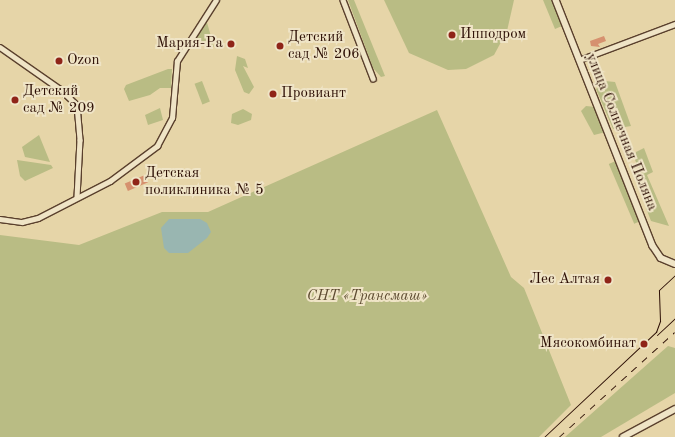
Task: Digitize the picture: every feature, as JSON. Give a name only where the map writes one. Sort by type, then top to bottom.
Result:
[{"type":"main road","points":[[623,437],[675,409]]},
{"type":"street","points":[[0,219],[31,221],[110,181],[157,146],[172,118],[178,61],[216,0]]},
{"type":"street","points":[[343,0],[372,78]]},
{"type":"street","name":"улица Солнечная Поляна","points":[[556,0],[579,60],[627,174],[653,246],[662,258],[675,264]]},
{"type":"street","points":[[579,60],[675,24]]},
{"type":"street","points":[[0,47],[60,89],[77,105],[80,140],[77,197]]},
{"type":"green space","points":[[348,0],[354,0],[385,76],[381,77],[373,68]]},
{"type":"green space","name":"Ипподром","points":[[384,0],[514,0],[507,31],[494,55],[466,69],[448,70],[409,53]]},
{"type":"green space","points":[[543,0],[552,0],[562,26],[555,29]]},
{"type":"green space","points":[[206,19],[214,47],[193,39]]},
{"type":"green space","points":[[237,56],[245,59],[248,68],[243,66],[254,87],[249,94],[244,92],[235,70]]},
{"type":"green space","points":[[168,69],[172,69],[171,88],[160,88],[150,95],[129,101],[124,89],[126,85]]},
{"type":"green space","points":[[202,81],[210,102],[202,104],[195,84]]},
{"type":"green space","points":[[605,81],[615,82],[631,126],[613,129],[596,89]]},
{"type":"green space","points":[[586,106],[596,107],[606,132],[594,135],[581,111]]},
{"type":"green space","points":[[160,108],[163,120],[148,125],[145,115]]},
{"type":"green space","points":[[243,109],[252,114],[251,120],[238,125],[231,123],[232,114]]},
{"type":"green space","name":"СНТ «Трансмаш»","points":[[437,110],[511,277],[524,288],[571,405],[539,437],[0,437],[0,235],[79,245],[162,212],[208,212]]},
{"type":"green space","points":[[39,135],[50,162],[25,157],[22,147]]},
{"type":"green space","points":[[644,148],[653,172],[647,175],[669,226],[651,221],[646,208],[649,191],[635,160],[636,152]]},
{"type":"green space","points":[[17,160],[51,165],[53,168],[25,181],[20,176]]},
{"type":"green space","points":[[618,160],[643,220],[634,224],[609,164]]},
{"type":"green space","points":[[668,346],[675,348],[675,393],[601,437],[565,437]]},
{"type":"water","points":[[169,219],[200,219],[207,223],[211,232],[207,238],[188,253],[169,253],[164,248],[161,228]]},
{"type":"building","points":[[604,36],[606,41],[598,44],[600,47],[591,46],[590,41]]},
{"type":"building","name":"Детская поликлиника № 5","points":[[145,175],[148,182],[128,191],[125,184]]},
{"type":"tram line","points":[[544,437],[656,332],[660,321],[659,290],[675,275]]},
{"type":"tram line","points":[[657,335],[675,318]]},
{"type":"railway","points":[[559,437],[675,332]]},
{"type":"place","name":"Ипподром","points":[[452,35]]},
{"type":"place","name":"Мария-Ра","points":[[231,44]]},
{"type":"place","name":"Детский сад № 206","points":[[280,46]]},
{"type":"place","name":"Ozon","points":[[59,61]]},
{"type":"place","name":"Провиант","points":[[273,94]]},
{"type":"place","name":"Детский сад № 209","points":[[15,100]]},
{"type":"place","name":"Детская поликлиника № 5","points":[[136,182]]},
{"type":"place","name":"Лес Алтая","points":[[608,280]]},
{"type":"place","name":"Мясокомбинат","points":[[644,344]]}]
